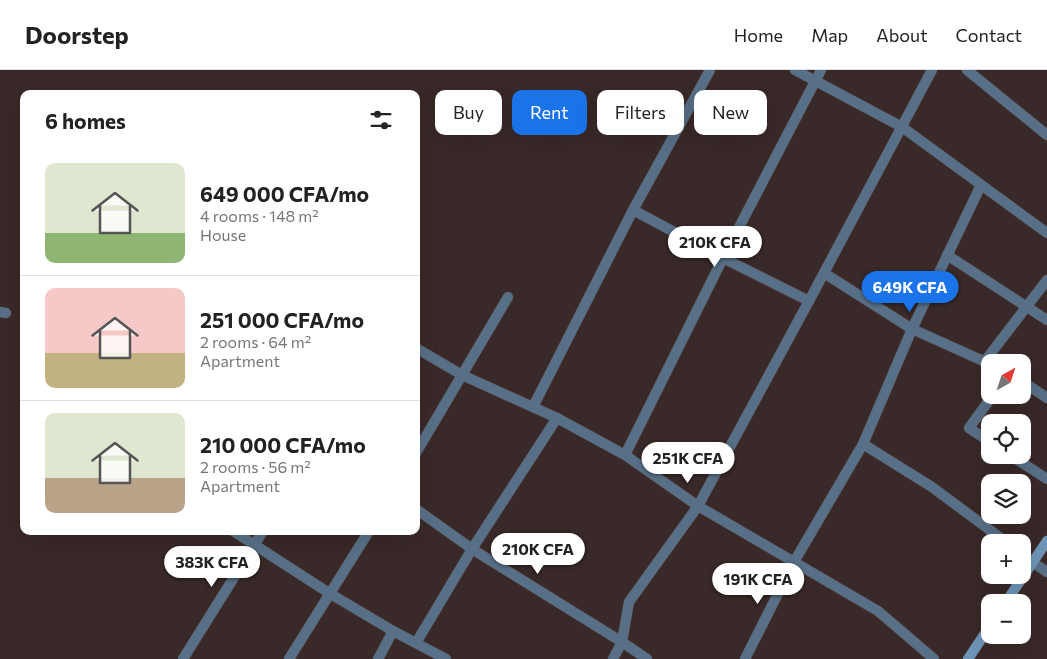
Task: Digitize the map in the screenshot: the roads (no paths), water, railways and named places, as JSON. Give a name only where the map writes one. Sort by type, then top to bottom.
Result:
[{"type":"main road","points":[[1011,594],[1047,541]]},
{"type":"main road","points":[[968,659],[981,640]]},
{"type":"street","points":[[534,407],[633,210],[710,70]]},
{"type":"street","points":[[795,70],[902,127],[1047,233]]},
{"type":"street","points":[[625,455],[723,258],[821,70]]},
{"type":"street","points":[[613,659],[622,642],[629,602],[698,506],[932,70]]},
{"type":"street","points":[[967,70],[1047,135]]},
{"type":"street","points":[[745,659],[794,562],[863,444],[912,329],[981,185]]},
{"type":"street","points":[[633,210],[809,301]]},
{"type":"street","points":[[947,255],[1047,320]]},
{"type":"street","points":[[824,273],[912,329],[981,359]]},
{"type":"street","points":[[993,354],[1047,280]]},
{"type":"street","points":[[420,446],[508,297]]},
{"type":"street","points":[[420,350],[462,375],[557,418],[625,455],[698,506],[878,611],[934,659]]},
{"type":"street","points":[[1031,387],[1047,398]]},
{"type":"street","points":[[981,436],[969,428],[986,404]]},
{"type":"street","points":[[416,643],[472,549],[557,418]]},
{"type":"street","points":[[863,444],[932,487],[995,534]]},
{"type":"street","points":[[1024,464],[1047,479]]},
{"type":"street","points":[[420,512],[472,549],[648,659]]},
{"type":"street","points":[[239,535],[392,632],[446,659]]},
{"type":"street","points":[[182,659],[260,535]]},
{"type":"street","points":[[289,659],[366,535]]},
{"type":"street","points":[[1032,562],[1047,572]]},
{"type":"street","points":[[378,659],[392,632]]}]
